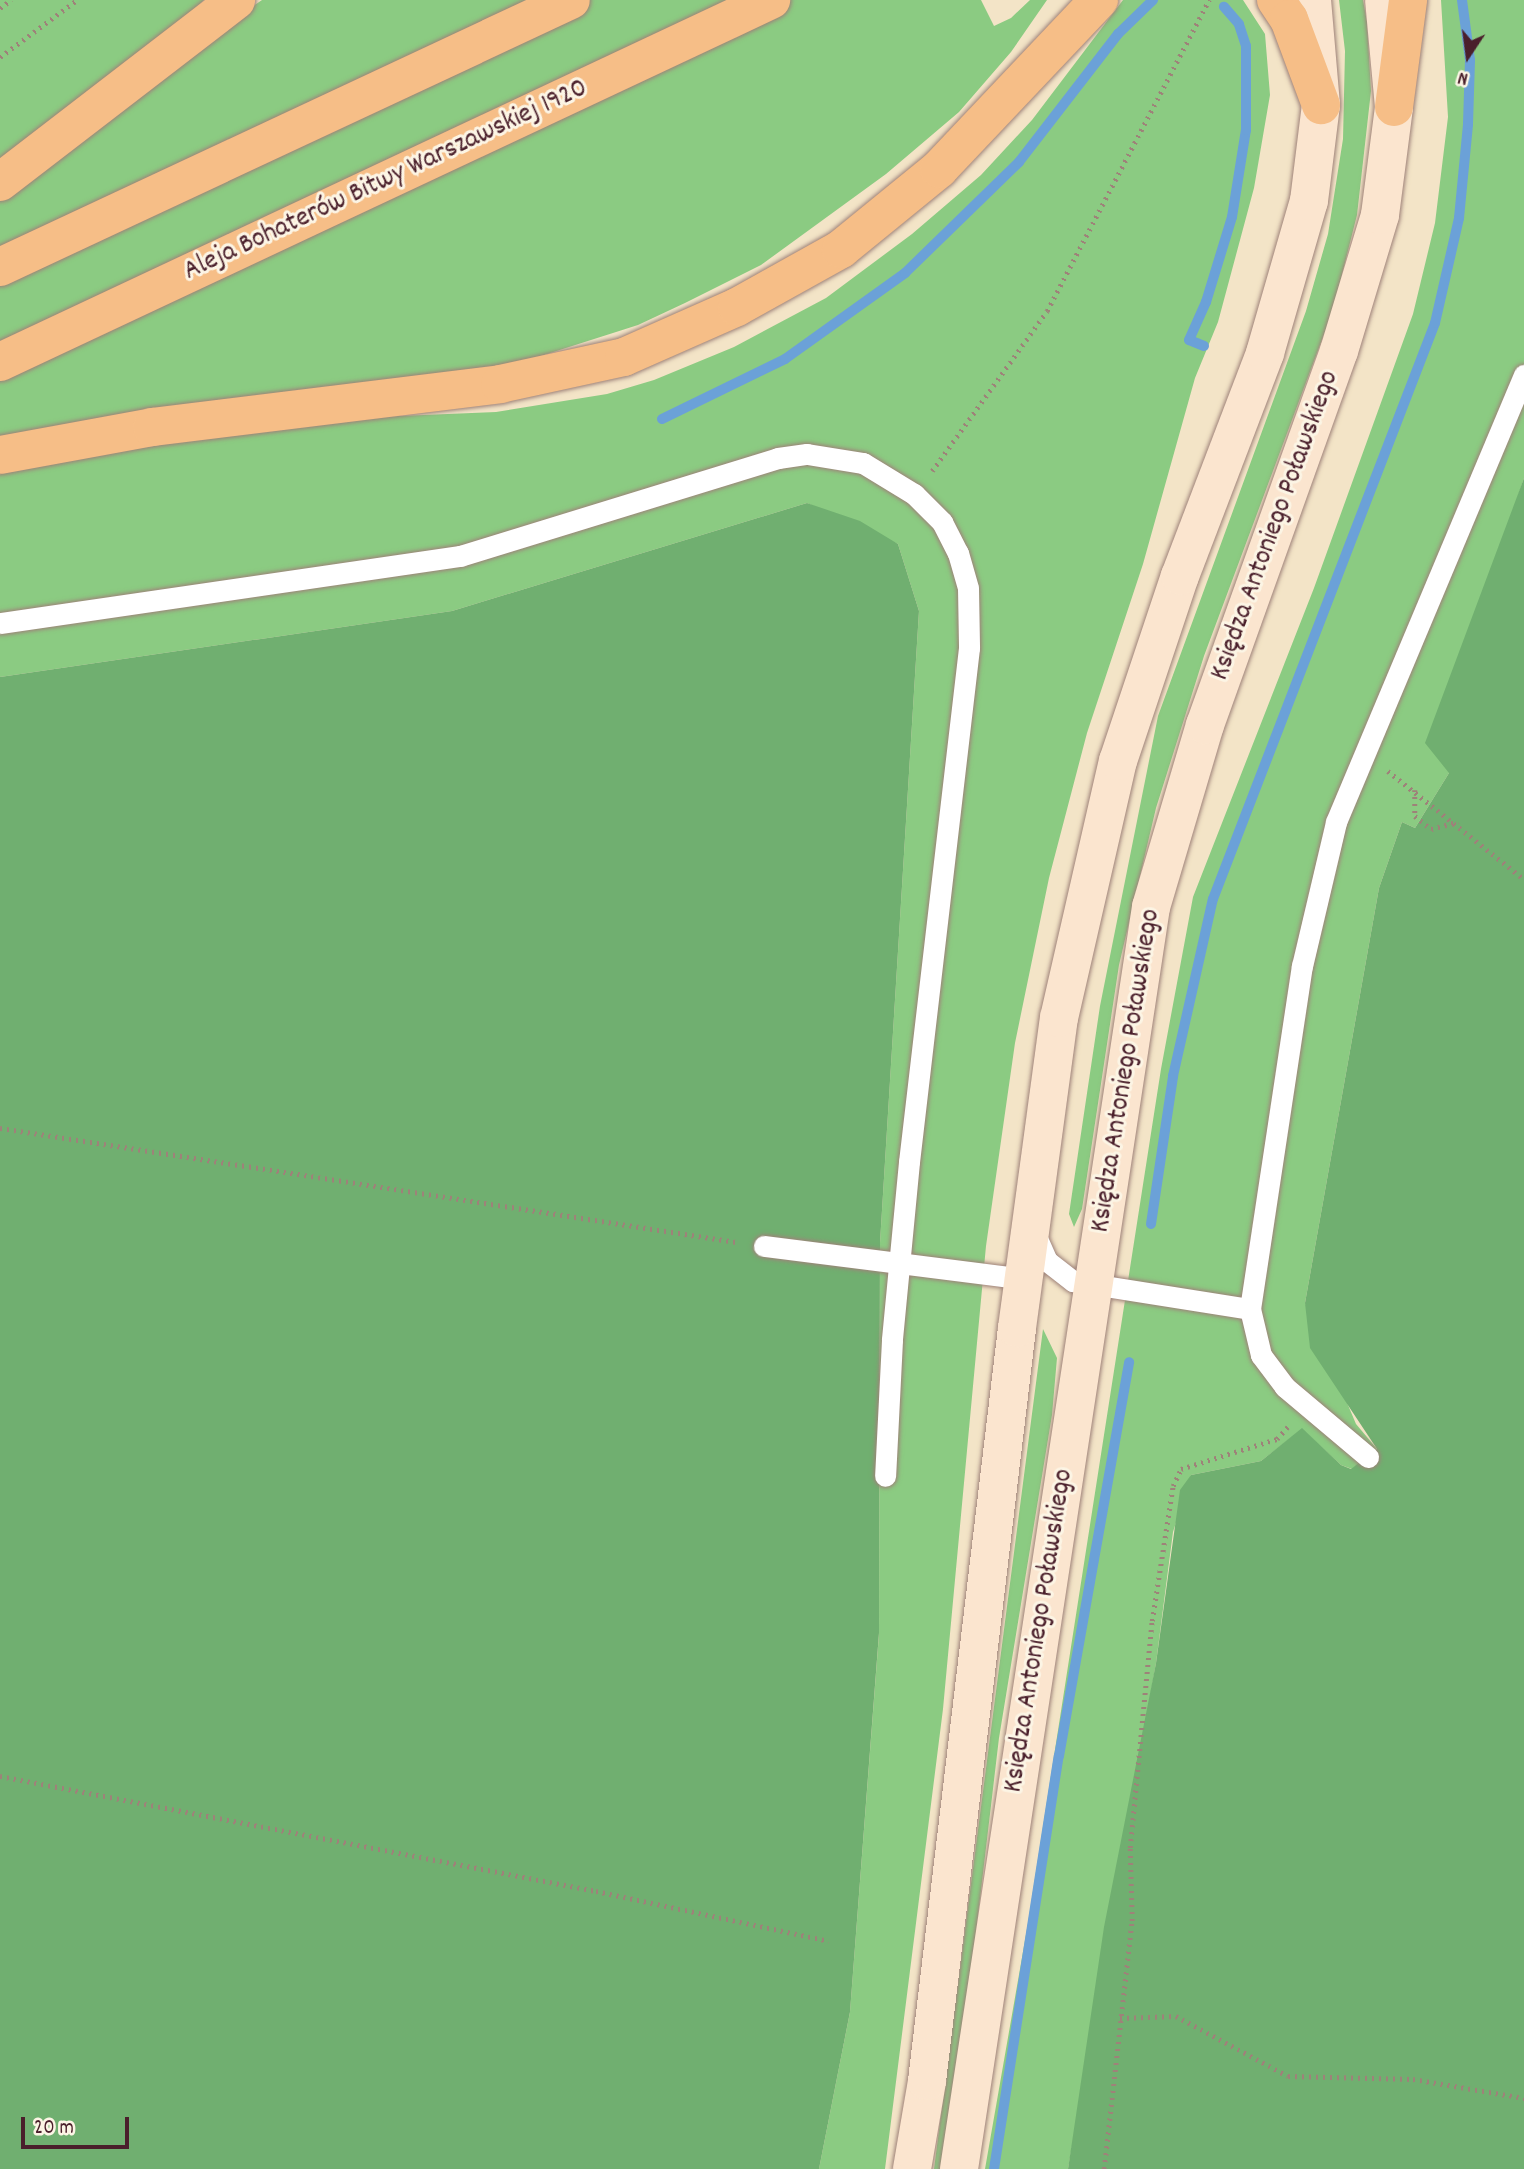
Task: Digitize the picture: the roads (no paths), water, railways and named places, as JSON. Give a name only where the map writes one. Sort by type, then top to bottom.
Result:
[{"type":"highway","points":[[0,181],[236,0]]},
{"type":"highway","points":[[0,268],[571,0]]},
{"type":"highway","name":"Aleja Bohaterów Bitwy Warszawskiej 1920","points":[[0,362],[771,0]]},
{"type":"highway","points":[[1031,67],[1075,0]]},
{"type":"highway","points":[[0,455],[152,426],[500,384],[624,357],[737,307],[841,249],[939,169],[1031,67],[1099,0]]},
{"type":"highway","points":[[1276,0],[1289,19],[1321,105]]},
{"type":"highway","points":[[1394,107],[1408,0]]},
{"type":"main road","name":"Księdza Antoniego Poławskiego","points":[[912,2169],[927,2081],[1024,1279],[1059,1018],[1118,761],[1167,614],[1286,289],[1309,201],[1321,105],[1311,0]]},
{"type":"main road","name":"Księdza Antoniego Poławskiego","points":[[959,2169],[1141,961],[1168,843],[1251,590],[1362,284],[1380,215],[1394,107],[1384,0]]},
{"type":"lane","points":[[1368,1457],[1299,1399],[1261,1355],[1250,1310],[1302,966],[1336,822],[1524,375]]},
{"type":"lane","points":[[0,623],[460,556],[778,458],[807,454],[863,463],[914,494],[942,522],[958,553],[968,588],[969,648],[899,1264],[885,1476]]},
{"type":"lane","points":[[1034,1203],[1041,1252],[1062,1275],[1093,1287],[1250,1310]]},
{"type":"lane","points":[[764,1246],[1024,1279]]},
{"type":"waterway","points":[[662,419],[785,359],[905,273],[1019,162],[1118,34],[1153,0]]},
{"type":"waterway","points":[[1151,1224],[1173,1076],[1213,899],[1435,323],[1459,218],[1468,124],[1470,60],[1462,0]]},
{"type":"waterway","points":[[1204,346],[1189,340],[1206,302],[1232,217],[1246,130],[1246,46],[1239,24],[1224,7]]},
{"type":"waterway","points":[[994,2169],[1059,1756],[1129,1362]]}]
